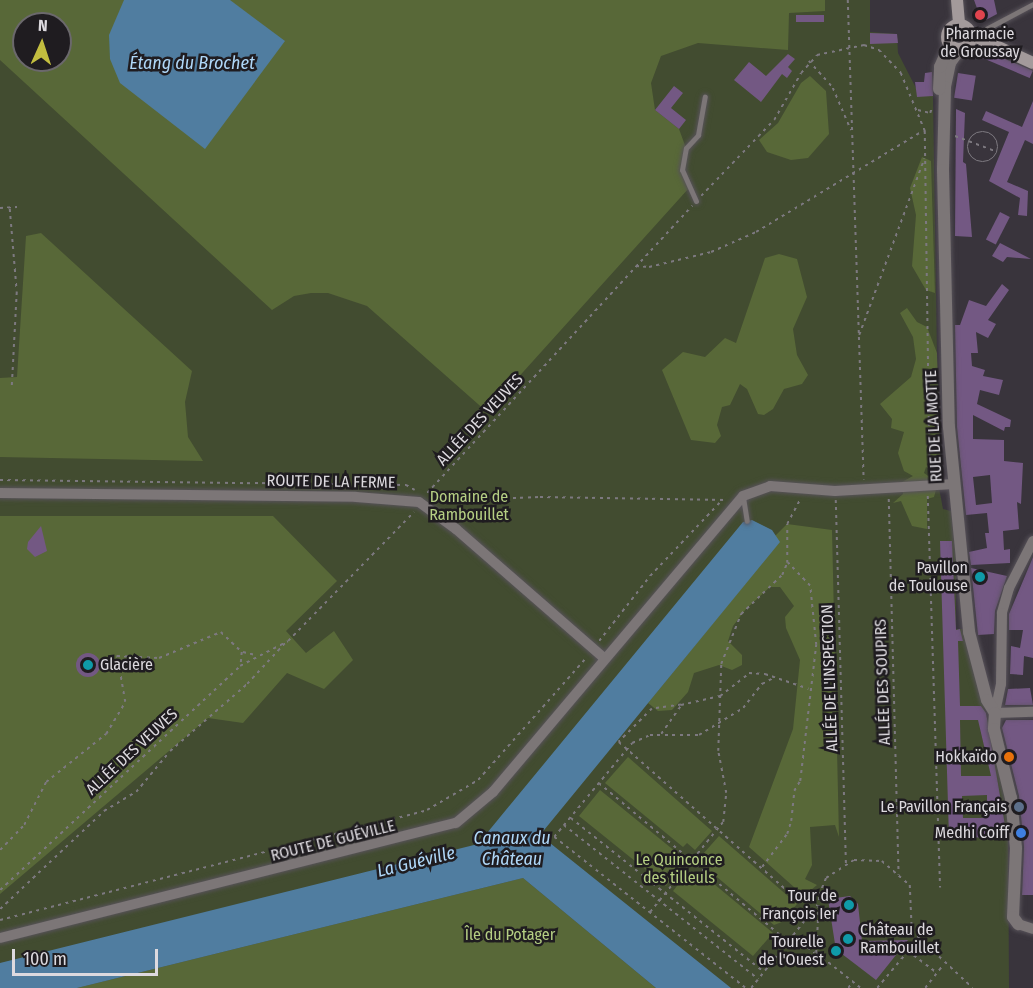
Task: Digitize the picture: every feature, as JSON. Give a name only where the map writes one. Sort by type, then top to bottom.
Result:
[{"type":"main road","points":[[957,0],[959,24]]},
{"type":"main road","points":[[959,24],[969,28],[977,36],[1033,63]]},
{"type":"main road","points":[[959,24],[947,34],[955,47],[968,46],[977,36]]},
{"type":"street","name":"RUE DE LA MOTTE","points":[[955,47],[940,67],[939,106],[948,133],[947,387],[969,632],[987,700],[995,713],[994,729],[1011,798],[1016,848],[1013,922]]},
{"type":"street","points":[[739,499],[770,486],[836,490],[954,484]]},
{"type":"street","name":"ROUTE DE LA FERME","points":[[0,493],[356,497],[419,502]]},
{"type":"street","name":"ROUTE DE GUÉVILLE","points":[[0,938],[430,833],[456,823],[493,792],[739,499]]},
{"type":"street","points":[[419,502],[456,529],[604,658]]},
{"type":"street","points":[[1033,541],[1009,588],[1002,613],[1000,684],[995,713],[1033,712]]},
{"type":"street","points":[[1013,922],[1033,929]]},
{"type":"lane","points":[[977,36],[1033,4]]},
{"type":"lane","points":[[696,201],[682,170],[687,148],[698,135],[705,97]]},
{"type":"lane","points":[[739,499],[747,521]]},
{"type":"path","points":[[848,0],[864,489]]},
{"type":"path","points":[[852,130],[833,88],[809,61],[826,50],[849,45],[879,50],[901,73],[925,131],[930,345],[931,467],[928,487],[940,888]]},
{"type":"path","name":"ALLÉE DES VEUVES","points":[[0,890],[240,666],[288,641],[412,516],[419,502],[635,266],[774,120],[809,61]]},
{"type":"path","points":[[917,109],[930,113],[932,107]]},
{"type":"path","points":[[990,130],[998,142],[988,163],[978,163],[969,156],[971,141],[979,132],[990,130]]},
{"type":"path","points":[[635,266],[649,267],[711,252],[756,232],[925,131]]},
{"type":"path","points":[[948,133],[995,151]]},
{"type":"path","points":[[859,335],[924,156]]},
{"type":"path","points":[[0,208],[17,207]]},
{"type":"path","points":[[10,209],[15,231],[17,292],[12,387]]},
{"type":"path","points":[[0,480],[406,485],[418,492],[419,502],[540,497],[739,499]]},
{"type":"path","points":[[649,913],[692,858],[718,830],[727,808],[719,759],[721,664],[733,627],[746,609],[776,582],[787,563],[787,524],[806,488]]},
{"type":"path","name":"ALLÉE DES SOUPIRS","points":[[889,489],[899,875]]},
{"type":"path","name":"ALLÉE DE L'INSPECTION","points":[[836,490],[846,866]]},
{"type":"path","points":[[0,920],[427,810],[478,780],[575,674],[650,576],[722,500]]},
{"type":"path","points":[[762,868],[787,834],[791,821],[794,791],[800,781],[816,645],[810,586],[787,563]]},
{"type":"path","points":[[0,850],[24,825],[46,782],[106,734],[125,702],[117,656],[159,658],[221,632],[242,652],[257,656]]},
{"type":"path","points":[[0,909],[113,804],[136,792],[170,751],[247,684],[271,654],[288,641]]},
{"type":"path","points":[[240,666],[242,652]]},
{"type":"path","points":[[809,690],[775,677],[749,674],[720,696],[649,712],[619,742],[817,918]]},
{"type":"path","points":[[745,988],[554,837],[598,783],[641,737],[699,735],[743,708],[762,684],[775,677]]},
{"type":"path","points":[[660,735],[681,705]]},
{"type":"path","points":[[598,783],[692,858],[787,941],[802,943],[860,988]]},
{"type":"path","points":[[570,818],[764,972]]},
{"type":"path","points":[[564,825],[758,979]]},
{"type":"path","points":[[751,988],[817,904],[826,878],[854,860],[882,861],[910,885],[912,931],[944,965],[973,988]]},
{"type":"path","points":[[816,953],[817,904]]},
{"type":"path","points":[[877,988],[908,951],[937,973]]},
{"type":"path","points":[[925,988],[944,965]]},
{"type":"path","points":[[848,988],[853,982]]},
{"type":"green space","name":"Domaine de Rambouillet","points":[[0,0],[870,0],[870,32],[897,34],[898,53],[917,90],[933,96],[939,488],[943,509],[951,511],[956,559],[956,629],[964,629],[1008,801],[1009,988],[0,988]]},
{"type":"green space","points":[[0,0],[825,0],[825,11],[789,13],[788,50],[698,43],[661,56],[651,83],[655,110],[679,129],[686,148],[682,170],[689,188],[487,412],[367,306],[328,293],[311,293],[294,296],[272,310],[13,72],[72,72],[72,12],[12,12],[12,71],[0,60]]},
{"type":"green space","points":[[810,76],[826,91],[829,134],[808,158],[791,160],[767,152],[759,140],[778,123],[801,83]]},
{"type":"green space","points":[[922,157],[931,161],[935,293],[926,290],[912,266],[916,215],[910,188]]},
{"type":"green space","points":[[41,233],[192,371],[185,402],[188,437],[203,461],[0,457],[0,378],[17,377],[26,236]]},
{"type":"green space","points":[[779,254],[797,259],[807,297],[793,329],[797,355],[808,375],[802,384],[784,389],[773,409],[764,415],[758,414],[747,389],[740,384],[730,405],[722,407],[717,425],[721,436],[715,443],[691,440],[662,370],[683,352],[705,357],[725,338],[736,343],[765,258]]},
{"type":"green space","points":[[907,308],[917,322],[927,327],[937,353],[941,477],[926,467],[924,473],[935,481],[936,490],[934,497],[927,499],[927,529],[912,526],[901,501],[893,503],[903,494],[902,482],[913,476],[904,471],[898,453],[904,432],[891,428],[892,419],[880,404],[911,377],[916,359],[913,337],[900,313]]},
{"type":"green space","points":[[0,516],[273,516],[337,581],[286,631],[306,653],[334,631],[353,660],[324,689],[287,673],[243,723],[208,718],[0,894]]},
{"type":"green space","points":[[787,524],[832,530],[839,837],[835,825],[810,827],[812,865],[805,879],[817,885],[804,896],[749,847],[793,729],[800,660],[786,628],[785,617],[794,606],[780,587],[770,587],[746,609],[733,626],[728,641],[742,655],[742,665],[732,670],[719,665],[694,673],[688,692],[672,710],[658,711],[648,703],[779,542],[775,536]]},
{"type":"green space","points":[[628,757],[712,831],[695,850],[687,843],[683,847],[605,783]]},
{"type":"green space","name":"Le Quinconce des tilleuls","points":[[600,790],[676,852],[673,860],[681,867],[666,886],[579,816]]},
{"type":"green space","points":[[719,836],[797,904],[782,922],[774,925],[705,867],[710,862],[702,855]]},
{"type":"green space","points":[[688,872],[697,879],[702,874],[773,933],[753,956],[673,891]]},
{"type":"green space","name":"Île du Potager","points":[[523,878],[656,988],[77,988]]},
{"type":"water","name":"Étang du Brochet","points":[[124,0],[230,0],[285,41],[205,149],[120,83],[110,59],[109,35]]},
{"type":"water","name":"Canaux du Château","points":[[752,520],[772,530],[780,542],[540,835],[731,988],[656,988],[523,878],[77,988],[0,988],[0,963],[478,844],[743,522]]},
{"type":"building","points":[[974,0],[994,0],[997,14],[982,22]]},
{"type":"building","points":[[796,15],[824,15],[824,22],[796,22]]},
{"type":"building","points":[[870,33],[897,34],[898,43],[870,44]]},
{"type":"building","points":[[984,50],[1033,71],[1030,78],[981,57]]},
{"type":"building","points":[[788,54],[795,59],[788,67],[792,71],[787,78],[782,74],[761,102],[734,80],[749,62],[766,76]]},
{"type":"building","points":[[932,72],[933,96],[917,97],[915,82],[924,82],[925,73]]},
{"type":"building","points":[[958,73],[976,76],[972,101],[954,98]]},
{"type":"building","points":[[674,86],[683,93],[671,108],[686,120],[679,129],[655,110]]},
{"type":"building","points":[[1033,101],[1033,144],[1025,140],[1007,182],[1028,191],[1027,216],[1018,215],[1020,198],[989,181],[1009,132],[982,120],[986,111],[1022,127]]},
{"type":"building","points":[[956,109],[965,113],[963,162],[966,164],[972,237],[955,236]]},
{"type":"building","points":[[1000,212],[1010,217],[996,245],[986,240]]},
{"type":"building","points":[[1000,243],[1031,259],[1007,257],[1003,262],[992,256]]},
{"type":"building","points":[[1002,284],[1009,290],[988,320],[996,324],[988,338],[976,332],[978,353],[971,353],[972,366],[985,370],[983,376],[1003,380],[999,395],[980,390],[977,404],[1011,420],[1010,427],[1005,427],[1004,431],[973,415],[973,439],[1004,440],[1004,461],[1023,463],[1021,504],[1017,502],[1019,529],[1003,531],[1004,550],[1010,549],[1010,563],[971,565],[969,552],[987,548],[985,533],[989,533],[987,513],[966,515],[957,427],[955,325],[960,325],[969,300],[986,306]],"holes":[[[990,475],[992,503],[976,505],[973,477]]]},
{"type":"building","points":[[41,526],[47,551],[35,557],[27,549],[28,542]]},
{"type":"building","points":[[940,541],[952,541],[956,630],[960,629],[963,641],[958,641],[960,706],[981,706],[986,713],[1007,837],[949,838]],"holes":[[[960,720],[978,720],[991,776],[961,776]],[[987,795],[987,818],[963,818],[962,796]]]},
{"type":"building","points":[[1033,557],[1033,658],[1024,656],[1023,675],[1010,674],[1011,646],[1020,648],[1023,630],[1009,630],[1009,614]]},
{"type":"building","points":[[971,568],[1007,576],[995,611],[994,634],[978,635]]},
{"type":"building","name":"Glacière","points":[[88,653],[93,654],[99,660],[99,670],[93,676],[88,677],[83,676],[77,670],[76,665],[77,660],[83,654]]},
{"type":"building","points":[[1030,688],[1033,705],[1005,705],[1008,689]]},
{"type":"building","points":[[1006,720],[1033,720],[1033,895],[1022,895],[1024,847],[1019,796],[1002,728]]},
{"type":"building","name":"Château de Rambouillet","points":[[850,896],[858,904],[862,941],[908,940],[876,980],[842,954],[831,953],[835,944],[828,899]]},
{"type":"place","name":"Pharmacie de Groussay","points":[[980,15]]},
{"type":"place","name":"Pavillon de Toulouse","points":[[980,577]]},
{"type":"place","name":"Glacière","points":[[88,665]]},
{"type":"place","name":"Hokkaïdo","points":[[1009,757]]},
{"type":"place","name":"Le Pavillon Français","points":[[1019,807]]},
{"type":"place","name":"Medhi Coiff","points":[[1021,833]]},
{"type":"place","name":"Tour de François Ier","points":[[849,905]]},
{"type":"place","name":"Château de Rambouillet","points":[[848,939]]},
{"type":"place","name":"Tourelle de l'Ouest","points":[[836,951]]},
{"type":"water label","name":"La Guéville","points":[[416,862]]}]
